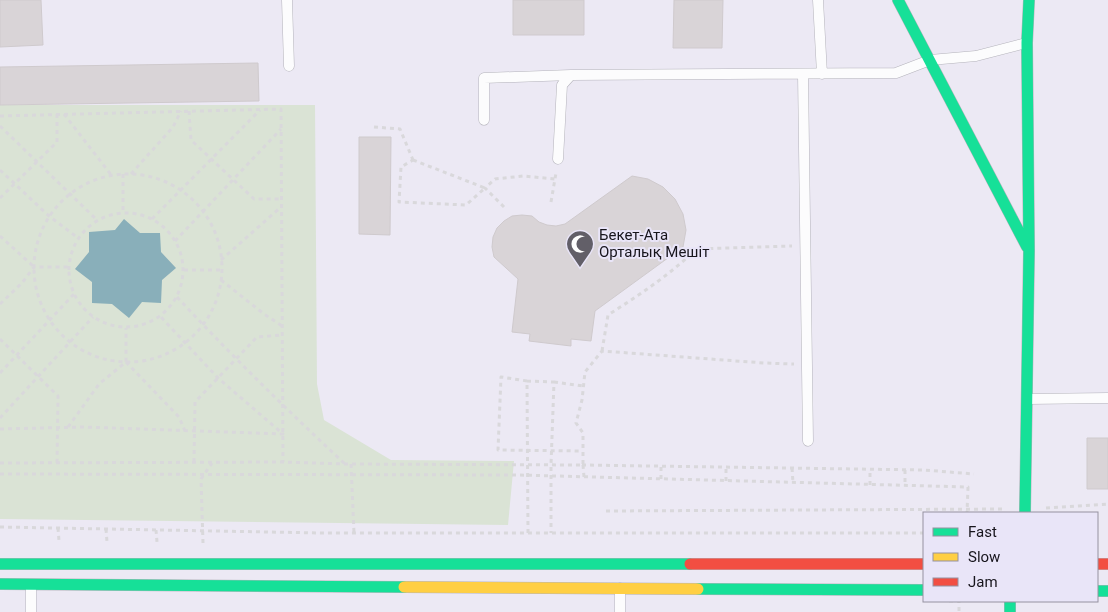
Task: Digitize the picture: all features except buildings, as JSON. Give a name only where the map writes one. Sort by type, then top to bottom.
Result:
[{"type":"main road","points":[[898,0],[1030,251]]},
{"type":"main road","points":[[1025,512],[1030,251],[1028,0]]},
{"type":"main road","points":[[0,564],[620,576],[923,590]]},
{"type":"main road","points":[[0,584],[620,576],[923,564]]},
{"type":"lane","points":[[287,0],[289,66]]},
{"type":"lane","points":[[818,0],[822,74]]},
{"type":"lane","points":[[484,120],[484,78],[571,75],[896,73],[930,60],[976,56],[1027,43]]},
{"type":"lane","points":[[803,74],[808,441]]},
{"type":"lane","points":[[558,160],[562,85],[571,75]]},
{"type":"lane","points":[[1027,399],[1108,398]]},
{"type":"lane","points":[[31,564],[31,612]]},
{"type":"lane","points":[[620,576],[620,612]]},
{"type":"path","points":[[152,219],[261,109]]},
{"type":"path","points":[[0,116],[281,109],[283,462]]},
{"type":"path","points":[[131,174],[173,127],[180,111]]},
{"type":"path","points":[[189,111],[190,140],[211,160],[254,199],[282,199]]},
{"type":"path","points":[[0,198],[57,142],[57,114]]},
{"type":"path","points":[[64,114],[112,176]]},
{"type":"path","points":[[0,126],[69,195],[97,220]]},
{"type":"path","points":[[374,127],[400,128],[413,160],[485,188],[504,207]]},
{"type":"path","points":[[176,241],[281,128]]},
{"type":"path","points":[[413,160],[401,167],[399,202],[466,205],[494,179],[523,176],[555,179]]},
{"type":"path","points":[[551,202],[558,160]]},
{"type":"path","points":[[0,170],[49,216],[78,238]]},
{"type":"path","points":[[123,174],[123,212]]},
{"type":"path","points":[[123,174],[148,176],[164,182],[180,190],[192,200],[203,212],[216,235],[222,260],[221,280],[215,304],[203,325],[185,343],[172,351],[142,361],[126,362],[106,359],[87,352],[70,342],[50,320],[38,295],[34,267],[38,240],[49,216],[69,195],[89,182],[123,174]]},
{"type":"path","points":[[222,260],[282,206]]},
{"type":"path","points":[[123,212],[138,214],[152,219],[166,228],[176,241],[182,255],[184,270],[181,288],[168,310],[141,326],[126,328],[108,325],[93,317],[82,307],[74,294],[68,267],[78,238],[97,220],[123,212]]},
{"type":"path","points":[[0,236],[34,267],[68,267]]},
{"type":"path","points":[[584,477],[582,432],[576,423],[585,372],[602,351],[608,315],[643,293],[683,262],[696,249],[805,246]]},
{"type":"path","points":[[0,304],[22,283],[34,267]]},
{"type":"path","points":[[184,270],[222,270]]},
{"type":"path","points":[[221,280],[282,326]]},
{"type":"path","points":[[0,373],[74,294]]},
{"type":"path","points":[[177,297],[283,406],[346,464]]},
{"type":"path","points":[[160,316],[218,378],[283,434]]},
{"type":"path","points":[[0,418],[93,317]]},
{"type":"path","points":[[126,328],[126,362],[179,417],[185,431]]},
{"type":"path","points":[[194,462],[195,402],[257,337],[282,335]]},
{"type":"path","points":[[0,339],[58,396],[57,463]]},
{"type":"path","points":[[602,351],[764,363],[807,364]]},
{"type":"path","points":[[67,428],[99,384],[126,362]]},
{"type":"path","points":[[582,451],[528,452],[498,450],[502,377],[584,386]]},
{"type":"path","points":[[527,381],[528,533]]},
{"type":"path","points":[[551,533],[551,452],[554,382]]},
{"type":"path","points":[[0,429],[67,428],[283,434]]},
{"type":"path","points":[[203,530],[201,479],[212,462]]},
{"type":"path","points":[[0,463],[283,462],[583,465],[905,470],[974,474]]},
{"type":"path","points":[[351,464],[354,533]]},
{"type":"path","points":[[661,467],[661,479]]},
{"type":"path","points":[[726,468],[726,481]]},
{"type":"path","points":[[792,468],[793,483]]},
{"type":"path","points":[[870,470],[870,485]]},
{"type":"path","points":[[905,470],[906,486]]},
{"type":"path","points":[[0,474],[551,476],[968,487],[967,512]]},
{"type":"path","points":[[606,511],[967,508]]},
{"type":"path","points":[[0,527],[354,533],[923,534]]},
{"type":"green space","points":[[0,105],[315,105],[317,384],[324,420],[391,460],[514,461],[508,525],[0,519]]},
{"type":"water","points":[[124,219],[140,233],[160,233],[161,252],[176,268],[162,280],[161,303],[142,302],[129,318],[112,304],[92,303],[92,282],[75,269],[89,252],[89,232],[115,230]]},
{"type":"traffic: fast","points":[[898,0],[1027,247]]},
{"type":"traffic: fast","points":[[1025,512],[1029,251],[1027,43],[1029,0]]},
{"type":"traffic: fast","points":[[0,564],[690,564]]},
{"type":"traffic: fast","points":[[0,584],[404,587]]},
{"type":"traffic: fast","points":[[698,589],[923,590]]},
{"type":"traffic: fast","points":[[1098,591],[1108,591]]},
{"type":"traffic: fast","points":[[1010,602],[1010,612]]},
{"type":"traffic: slow","points":[[404,587],[698,589]]},
{"type":"traffic: jam","points":[[690,564],[923,564]]},
{"type":"traffic: jam","points":[[1098,564],[1108,564]]},
{"type":"place","name":"Бекет-Ата Орталық Мешіт","points":[[580,268]]}]
